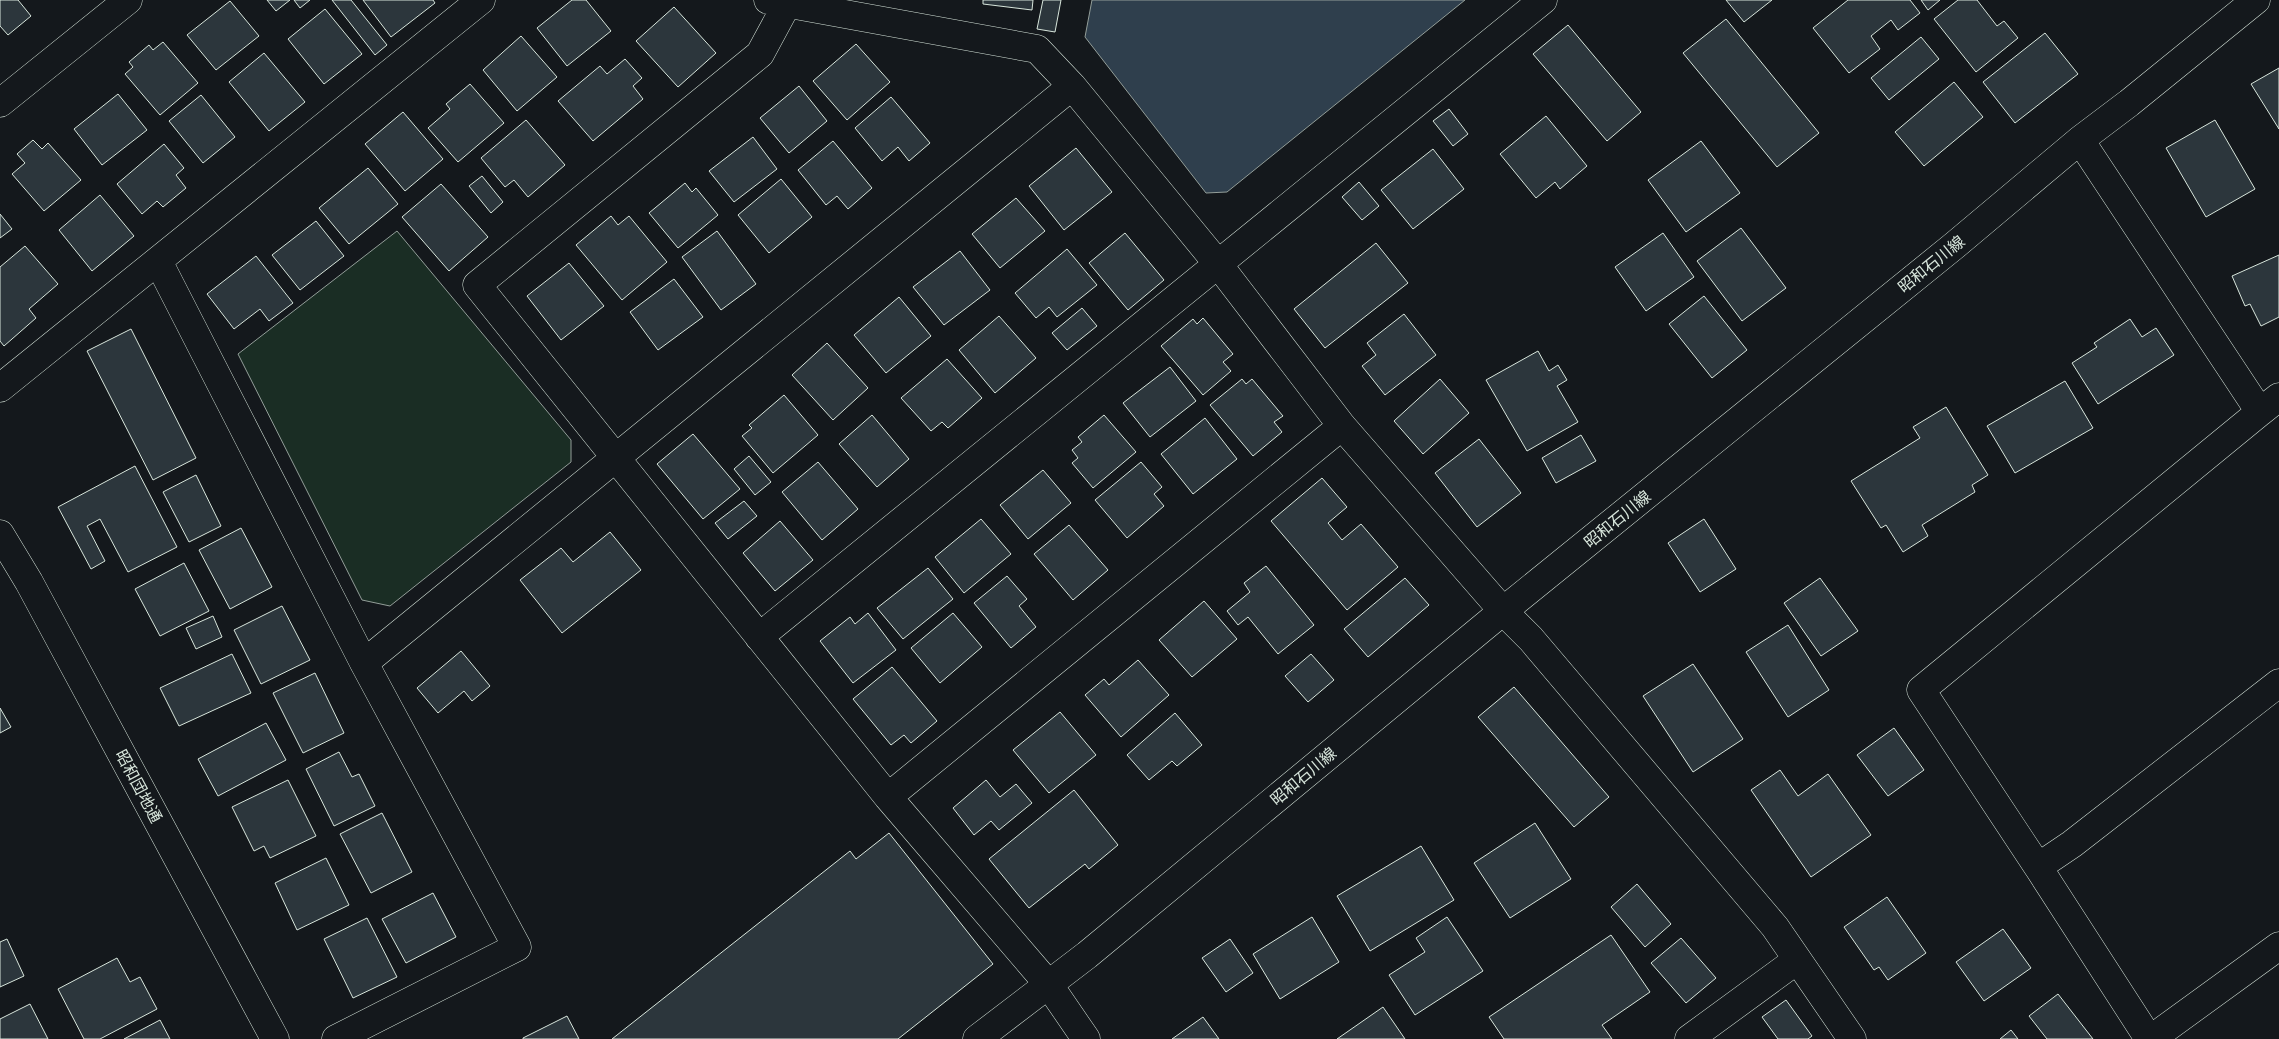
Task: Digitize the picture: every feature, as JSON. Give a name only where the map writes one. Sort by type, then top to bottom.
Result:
[{"type":"street","points":[[0,103],[128,0]]},
{"type":"street","points":[[0,388],[481,0]]},
{"type":"street","points":[[759,637],[1543,0]]},
{"type":"street","name":"昭和石川線","points":[[977,1039],[1049,985],[1502,611],[1932,264],[2080,140],[2129,103],[2256,0]]},
{"type":"street","points":[[1086,1039],[1049,985],[888,797],[476,284],[760,54],[777,2],[1037,49],[1072,86],[1218,264],[1342,426],[1502,611],[1531,639],[1769,920],[1852,1039]]},
{"type":"street","points":[[364,664],[615,457],[1072,86]]},
{"type":"street","points":[[2080,140],[2270,404],[1921,690],[2150,1039],[2279,946]]},
{"type":"street","points":[[158,261],[364,664],[517,947],[336,1039]]},
{"type":"street","points":[[888,797],[1342,426]]},
{"type":"street","name":"昭和団地通","points":[[0,534],[29,582],[275,1039]]},
{"type":"street","points":[[2038,866],[2072,844],[2279,683]]},
{"type":"street","points":[[1689,1039],[1797,960]]},
{"type":"green space","points":[[397,231],[571,440],[571,462],[390,606],[362,600],[238,354]]},
{"type":"water","points":[[1092,0],[1465,0],[1227,192],[1206,193],[1085,37]]},
{"type":"building","points":[[0,0],[18,0],[31,16],[8,35],[0,26]]},
{"type":"building","points":[[267,0],[290,0],[276,11]]},
{"type":"building","points":[[294,0],[310,0],[300,8]]},
{"type":"building","points":[[332,0],[351,0],[387,45],[375,55]]},
{"type":"building","points":[[363,0],[433,0],[435,3],[391,37]]},
{"type":"building","points":[[572,0],[586,0],[611,31],[567,66],[537,28]]},
{"type":"building","points":[[983,0],[1033,0],[1032,10],[983,4]]},
{"type":"building","points":[[1043,0],[1061,0],[1055,32],[1037,29]]},
{"type":"building","points":[[1726,0],[1772,0],[1744,22]]},
{"type":"building","points":[[1848,0],[1910,0],[1920,13],[1898,30],[1891,20],[1871,36],[1880,49],[1849,73],[1813,28]]},
{"type":"building","points":[[1921,0],[1940,0],[1928,10]]},
{"type":"building","points":[[1958,0],[1977,0],[1997,26],[2004,21],[2018,38],[1976,72],[1934,19]]},
{"type":"building","points":[[230,1],[259,36],[216,70],[187,35]]},
{"type":"building","points":[[674,7],[716,53],[678,87],[636,41]]},
{"type":"building","points":[[325,9],[362,54],[324,84],[288,39]]},
{"type":"building","points":[[1726,19],[1819,133],[1777,167],[1683,53]]},
{"type":"building","points":[[1568,25],[1641,112],[1607,141],[1533,54]]},
{"type":"building","points":[[2045,33],[2078,74],[2015,123],[1983,82]]},
{"type":"building","points":[[521,36],[557,77],[517,111],[483,70]]},
{"type":"building","points":[[1921,37],[1939,59],[1889,100],[1871,78]]},
{"type":"building","points":[[163,42],[198,83],[160,115],[125,74],[133,67],[129,62],[149,45],[153,50]]},
{"type":"building","points":[[856,44],[890,82],[847,120],[813,81]]},
{"type":"building","points":[[264,53],[305,102],[269,131],[229,82]]},
{"type":"building","points":[[625,59],[642,78],[633,86],[643,99],[593,141],[558,101],[600,66],[607,74]]},
{"type":"building","points":[[2279,68],[2279,129],[2251,84]]},
{"type":"building","points":[[1954,82],[1983,117],[1924,166],[1895,132]]},
{"type":"building","points":[[470,84],[504,123],[458,162],[428,128],[450,109],[446,104]]},
{"type":"building","points":[[799,86],[827,121],[789,153],[760,118]]},
{"type":"building","points":[[118,94],[147,130],[102,165],[74,129]]},
{"type":"building","points":[[201,95],[235,137],[203,163],[169,121]]},
{"type":"building","points":[[891,97],[930,143],[909,161],[898,147],[882,161],[855,128]]},
{"type":"building","points":[[1449,109],[1468,134],[1453,146],[1433,121]]},
{"type":"building","points":[[403,112],[443,159],[405,191],[365,144]]},
{"type":"building","points":[[1546,116],[1587,166],[1560,189],[1555,182],[1536,198],[1500,154]]},
{"type":"building","points":[[526,120],[565,165],[528,197],[514,180],[505,187],[481,158]]},
{"type":"building","points":[[2215,120],[2255,189],[2206,217],[2166,148]]},
{"type":"building","points":[[753,137],[777,169],[734,202],[709,171]]},
{"type":"building","points":[[33,140],[42,149],[48,143],[81,180],[44,211],[12,174],[25,163],[17,154]]},
{"type":"building","points":[[833,141],[872,188],[848,209],[837,196],[826,205],[798,170]]},
{"type":"building","points":[[1701,141],[1740,193],[1686,232],[1648,180]]},
{"type":"building","points":[[164,144],[184,168],[176,175],[186,188],[163,207],[157,201],[142,214],[117,184]]},
{"type":"building","points":[[1076,148],[1112,192],[1064,230],[1029,186]]},
{"type":"building","points":[[1433,149],[1464,189],[1413,229],[1381,190]]},
{"type":"building","points":[[368,168],[398,204],[349,244],[319,208]]},
{"type":"building","points":[[482,176],[503,202],[491,213],[469,186]]},
{"type":"building","points":[[781,179],[812,217],[769,253],[738,215]]},
{"type":"building","points":[[1359,182],[1379,206],[1362,220],[1342,197]]},
{"type":"building","points":[[685,183],[692,192],[696,188],[718,215],[678,248],[649,213]]},
{"type":"building","points":[[441,184],[488,237],[449,271],[402,217]]},
{"type":"building","points":[[100,195],[134,236],[92,271],[59,230]]},
{"type":"building","points":[[1016,198],[1045,231],[1000,268],[972,234]]},
{"type":"building","points":[[0,214],[12,229],[0,238]]},
{"type":"building","points":[[611,216],[618,225],[629,216],[667,262],[622,300],[576,245]]},
{"type":"building","points":[[316,221],[344,256],[300,290],[272,255]]},
{"type":"building","points":[[1741,228],[1786,288],[1742,321],[1697,261]]},
{"type":"building","points":[[717,231],[756,284],[721,310],[682,257]]},
{"type":"building","points":[[1125,233],[1164,280],[1128,310],[1089,263]]},
{"type":"building","points":[[1663,233],[1694,277],[1646,311],[1615,267]]},
{"type":"building","points":[[1376,243],[1408,283],[1325,348],[1294,309]]},
{"type":"building","points":[[25,246],[58,284],[29,309],[36,318],[4,346],[0,341],[0,267]]},
{"type":"building","points":[[1067,249],[1097,285],[1057,317],[1049,307],[1036,318],[1015,293]]},
{"type":"building","points":[[960,251],[990,290],[944,325],[913,287]]},
{"type":"building","points":[[2279,255],[2279,317],[2261,326],[2250,304],[2245,306],[2232,276]]},
{"type":"building","points":[[256,256],[293,303],[269,321],[260,309],[234,329],[207,294]]},
{"type":"building","points":[[569,263],[604,306],[561,340],[527,296]]},
{"type":"building","points":[[674,279],[703,317],[658,350],[630,312]]},
{"type":"building","points":[[1704,296],[1747,350],[1712,378],[1669,324]]},
{"type":"building","points":[[899,297],[931,336],[886,373],[854,335]]},
{"type":"building","points":[[1082,308],[1097,326],[1067,350],[1052,333]]},
{"type":"building","points":[[1404,314],[1436,355],[1385,395],[1362,366],[1376,355],[1367,343]]},
{"type":"building","points":[[999,316],[1036,358],[995,393],[959,350]]},
{"type":"building","points":[[1203,318],[1233,354],[1223,362],[1231,371],[1203,395],[1161,346],[1193,319],[1197,324]]},
{"type":"building","points":[[2130,319],[2142,337],[2156,328],[2174,355],[2098,404],[2072,363],[2097,347],[2094,343]]},
{"type":"building","points":[[131,329],[196,458],[153,480],[87,351]]},
{"type":"building","points":[[827,343],[868,388],[833,420],[792,375]]},
{"type":"building","points":[[1538,351],[1549,371],[1558,365],[1567,380],[1557,386],[1578,422],[1527,451],[1486,380]]},
{"type":"building","points":[[947,359],[982,398],[948,428],[942,422],[931,431],[901,398]]},
{"type":"building","points":[[1170,367],[1196,401],[1150,437],[1123,403]]},
{"type":"building","points":[[1242,379],[1246,384],[1252,379],[1283,416],[1274,422],[1282,432],[1253,456],[1210,405]]},
{"type":"building","points":[[1440,379],[1469,413],[1423,454],[1394,421]]},
{"type":"building","points":[[2065,381],[2093,428],[2015,473],[1987,426]]},
{"type":"building","points":[[784,395],[818,435],[773,473],[742,436],[752,428],[749,425]]},
{"type":"building","points":[[1946,407],[1988,475],[1972,485],[1975,492],[1922,525],[1928,536],[1903,552],[1886,525],[1881,528],[1851,481],[1920,438],[1913,427]]},
{"type":"building","points":[[872,415],[909,459],[877,487],[839,444]]},
{"type":"building","points":[[1104,415],[1136,452],[1093,488],[1072,463],[1078,458],[1072,450],[1082,442],[1078,437]]},
{"type":"building","points":[[1205,418],[1237,459],[1193,494],[1161,454]]},
{"type":"building","points":[[693,434],[740,489],[703,519],[657,464]]},
{"type":"building","points":[[1581,435],[1596,461],[1556,483],[1542,458]]},
{"type":"building","points":[[1479,439],[1521,493],[1477,527],[1435,473]]},
{"type":"building","points":[[749,456],[771,482],[755,495],[734,469]]},
{"type":"building","points":[[818,462],[858,509],[822,540],[782,492]]},
{"type":"building","points":[[1141,462],[1162,487],[1154,494],[1164,506],[1127,538],[1095,500]]},
{"type":"building","points":[[135,466],[177,547],[128,572],[100,519],[87,526],[105,561],[91,569],[58,507]]},
{"type":"building","points":[[1043,470],[1071,503],[1028,539],[1000,505]]},
{"type":"building","points":[[196,475],[221,526],[189,542],[163,492]]},
{"type":"building","points":[[1322,478],[1347,507],[1328,523],[1342,540],[1361,524],[1398,567],[1347,610],[1271,521]]},
{"type":"building","points":[[744,501],[757,516],[728,539],[715,523]]},
{"type":"building","points":[[981,519],[1011,554],[964,593],[935,557]]},
{"type":"building","points":[[1704,519],[1736,569],[1700,592],[1668,543]]},
{"type":"building","points":[[780,521],[813,560],[775,591],[743,553]]},
{"type":"building","points":[[1069,525],[1108,570],[1073,600],[1034,554]]},
{"type":"building","points":[[241,528],[272,587],[230,609],[199,550]]},
{"type":"building","points":[[610,532],[641,570],[562,633],[520,580],[561,548],[573,562]]},
{"type":"building","points":[[184,563],[209,611],[160,636],[135,589]]},
{"type":"building","points":[[1266,566],[1314,625],[1278,654],[1248,617],[1238,625],[1227,611],[1250,592],[1244,583]]},
{"type":"building","points":[[928,568],[953,599],[903,639],[877,608]]},
{"type":"building","points":[[1007,576],[1027,599],[1019,606],[1036,627],[1011,648],[974,603]]},
{"type":"building","points":[[1405,578],[1429,605],[1368,657],[1344,629]]},
{"type":"building","points":[[1820,578],[1858,631],[1821,656],[1784,603]]},
{"type":"building","points":[[1204,601],[1237,639],[1192,677],[1159,640]]},
{"type":"building","points":[[282,606],[310,660],[261,684],[234,630]]},
{"type":"building","points":[[868,613],[896,650],[853,683],[820,641],[850,617],[855,624]]},
{"type":"building","points":[[953,613],[982,647],[940,683],[911,648]]},
{"type":"building","points":[[213,616],[222,637],[196,649],[186,628]]},
{"type":"building","points":[[1788,625],[1829,690],[1788,717],[1746,652]]},
{"type":"building","points":[[461,651],[490,686],[472,701],[464,691],[438,713],[417,688]]},
{"type":"building","points":[[232,654],[251,693],[179,726],[160,688]]},
{"type":"building","points":[[1311,654],[1334,680],[1308,702],[1285,676]]},
{"type":"building","points":[[1138,660],[1169,695],[1121,737],[1085,695],[1104,679],[1109,685]]},
{"type":"building","points":[[1693,664],[1743,739],[1693,772],[1643,696]]},
{"type":"building","points":[[892,667],[937,721],[911,743],[904,735],[891,745],[853,699]]},
{"type":"building","points":[[315,673],[344,733],[303,753],[273,693]]},
{"type":"building","points":[[1514,687],[1609,797],[1574,827],[1478,717]]},
{"type":"building","points":[[0,708],[11,727],[0,733]]},
{"type":"building","points":[[1060,712],[1096,755],[1049,793],[1013,750]]},
{"type":"building","points":[[1175,713],[1202,745],[1177,766],[1172,761],[1149,780],[1127,755]]},
{"type":"building","points":[[266,723],[286,760],[218,796],[198,759]]},
{"type":"building","points":[[1894,728],[1924,770],[1888,796],[1857,755]]},
{"type":"building","points":[[339,752],[352,777],[359,774],[375,806],[334,826],[306,769]]},
{"type":"building","points":[[1780,770],[1798,796],[1828,774],[1871,835],[1811,877],[1751,790]]},
{"type":"building","points":[[288,780],[316,836],[270,858],[264,846],[254,851],[232,807]]},
{"type":"building","points":[[986,780],[1000,797],[1016,784],[1032,803],[999,830],[991,821],[974,835],[953,808]]},
{"type":"building","points":[[1074,790],[1118,845],[1089,869],[1085,864],[1029,908],[989,859]]},
{"type":"building","points":[[382,813],[412,872],[371,893],[340,834]]},
{"type":"building","points":[[1535,823],[1571,879],[1510,918],[1474,863]]},
{"type":"building","points":[[889,833],[993,964],[898,1039],[612,1039],[850,851],[856,859]]},
{"type":"building","points":[[1421,846],[1454,900],[1370,951],[1337,896]]},
{"type":"building","points":[[326,858],[349,905],[297,930],[275,883]]},
{"type":"building","points":[[1637,884],[1671,924],[1645,947],[1611,907]]},
{"type":"building","points":[[433,893],[456,937],[406,963],[382,919]]},
{"type":"building","points":[[1887,897],[1926,953],[1888,980],[1879,967],[1874,970],[1844,927]]},
{"type":"building","points":[[1312,917],[1339,962],[1280,999],[1253,954]]},
{"type":"building","points":[[1447,917],[1483,971],[1415,1015],[1389,975],[1425,952],[1416,938]]},
{"type":"building","points":[[367,918],[397,977],[353,998],[324,939]]},
{"type":"building","points":[[2003,929],[2031,968],[1984,1001],[1956,962]]},
{"type":"building","points":[[1611,935],[1650,992],[1602,1025],[1612,1039],[1504,1039],[1489,1017]]},
{"type":"building","points":[[1681,938],[1716,978],[1686,1003],[1651,963]]},
{"type":"building","points":[[7,939],[24,976],[0,987],[0,942]]},
{"type":"building","points":[[1230,939],[1253,973],[1226,992],[1202,958]]},
{"type":"building","points":[[117,958],[130,982],[140,977],[157,1009],[100,1039],[84,1039],[58,989]]},
{"type":"building","points":[[2058,994],[2093,1039],[2047,1039],[2029,1016]]},
{"type":"building","points":[[1786,1000],[1812,1036],[1808,1039],[1778,1039],[1762,1017]]},
{"type":"building","points":[[30,1004],[48,1039],[0,1039],[0,1019]]},
{"type":"building","points":[[1383,1007],[1405,1039],[1337,1039]]},
{"type":"building","points":[[567,1016],[579,1039],[523,1039],[523,1038]]},
{"type":"building","points":[[1203,1017],[1219,1039],[1172,1039]]},
{"type":"building","points":[[160,1020],[170,1039],[124,1039]]},
{"type":"building","points":[[2011,1030],[2018,1039],[2000,1039]]}]
